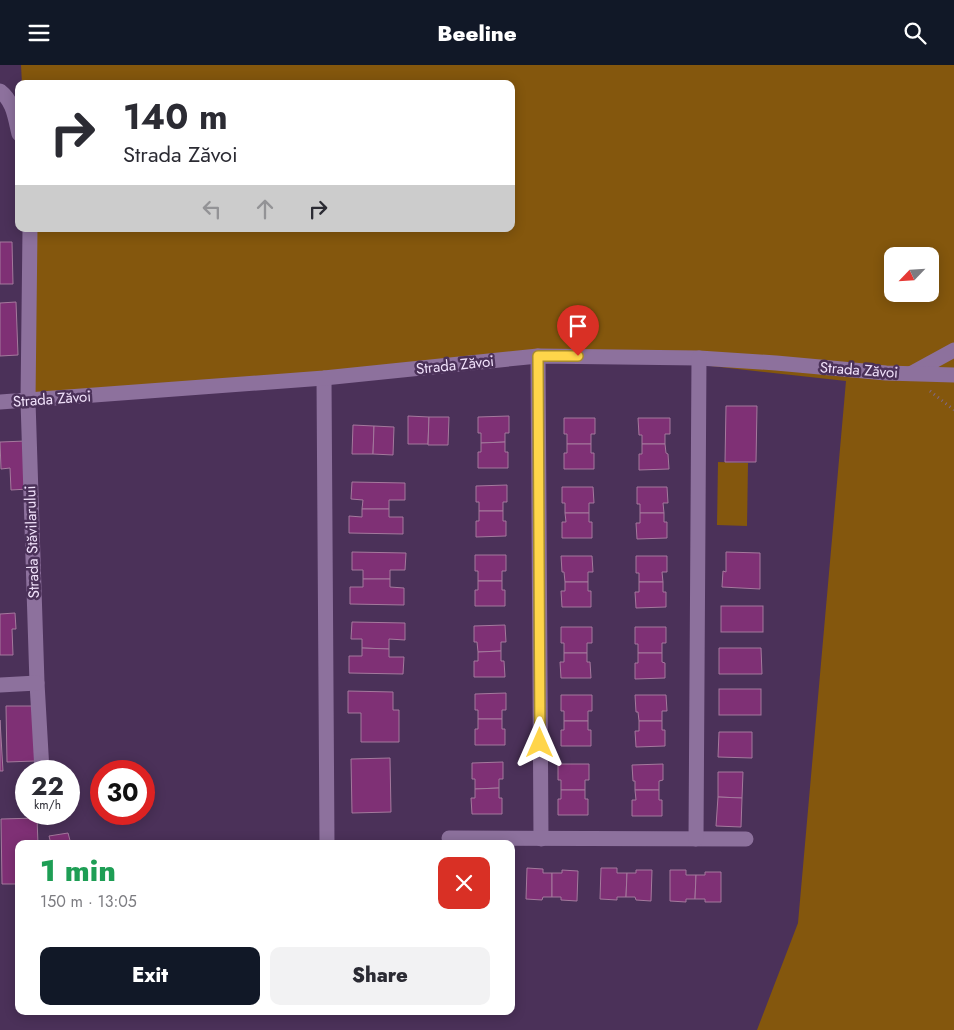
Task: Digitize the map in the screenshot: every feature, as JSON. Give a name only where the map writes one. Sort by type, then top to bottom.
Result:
[{"type":"street","points":[[0,91],[7,97],[15,116]]},
{"type":"street","name":"Strada Stăvilarului","points":[[30,232],[28,401],[36,683],[41,760]]},
{"type":"street","name":"Strada Zăvoi","points":[[911,374],[954,350]]},
{"type":"street","points":[[538,356],[541,839]]},
{"type":"street","name":"Strada Zăvoi","points":[[0,402],[324,378],[538,356],[698,358],[886,373],[954,375]]},
{"type":"street","points":[[696,839],[698,358]]},
{"type":"street","points":[[324,378],[327,840]]},
{"type":"street","points":[[0,685],[36,683]]},
{"type":"street","points":[[449,838],[746,839]]},
{"type":"shaded area","points":[[21,65],[954,65],[954,1030],[757,1030],[798,923],[846,381],[693,364],[538,356],[28,401],[25,232],[515,232],[515,80],[22,80]]},
{"type":"shaded area","points":[[718,462],[748,463],[747,526],[717,525]]},
{"type":"building","points":[[0,242],[12,242],[13,284],[0,284]]},
{"type":"building","points":[[16,302],[18,355],[0,356],[0,303]]},
{"type":"building","points":[[726,406],[757,406],[756,462],[725,462]]},
{"type":"building","points":[[408,416],[429,417],[428,444],[408,444]]},
{"type":"building","points":[[509,416],[509,433],[505,433],[505,442],[481,443],[481,433],[478,433],[478,417]]},
{"type":"building","points":[[429,417],[449,417],[448,445],[428,445]]},
{"type":"building","points":[[564,418],[595,418],[595,434],[591,434],[591,444],[567,444],[567,434],[564,434]]},
{"type":"building","points":[[638,418],[670,418],[670,434],[665,434],[665,444],[642,444],[642,435],[639,435]]},
{"type":"building","points":[[353,425],[374,426],[373,454],[352,454]]},
{"type":"building","points":[[374,426],[394,427],[393,455],[373,454]]},
{"type":"building","points":[[26,441],[28,489],[11,490],[10,468],[1,469],[0,442]]},
{"type":"building","points":[[505,442],[505,452],[508,452],[508,468],[478,468],[478,452],[481,452],[481,443]]},
{"type":"building","points":[[567,444],[591,444],[591,453],[594,453],[594,469],[564,469],[564,453],[567,453]]},
{"type":"building","points":[[642,444],[665,444],[669,469],[639,470],[639,454],[642,454]]},
{"type":"building","points":[[352,482],[405,483],[405,500],[389,500],[389,509],[362,509],[363,500],[351,499]]},
{"type":"building","points":[[507,485],[507,502],[503,502],[503,511],[479,511],[479,502],[476,502],[476,486]]},
{"type":"building","points":[[562,487],[593,487],[594,503],[589,503],[589,513],[565,513],[565,503],[562,503]]},
{"type":"building","points":[[637,487],[667,487],[668,503],[663,503],[664,513],[640,513],[640,504],[637,504]]},
{"type":"building","points":[[362,509],[389,509],[389,517],[403,517],[403,534],[349,533],[349,516],[362,517]]},
{"type":"building","points":[[479,511],[503,511],[503,521],[506,521],[506,536],[476,537],[476,521],[479,521]]},
{"type":"building","points":[[565,513],[589,513],[589,522],[592,522],[592,538],[562,538],[562,522],[566,522]]},
{"type":"building","points":[[640,513],[664,513],[664,522],[667,522],[667,538],[637,539],[636,523],[640,523]]},
{"type":"building","points":[[352,552],[406,553],[405,570],[390,570],[390,579],[363,579],[363,570],[352,570]]},
{"type":"building","points":[[726,552],[760,553],[760,589],[722,587],[723,571],[726,572]]},
{"type":"building","points":[[475,555],[506,555],[506,571],[502,571],[502,581],[478,581],[478,571],[475,571]]},
{"type":"building","points":[[561,556],[592,556],[593,572],[588,572],[588,582],[565,582]]},
{"type":"building","points":[[636,556],[667,556],[667,572],[662,572],[663,582],[639,582],[639,573],[636,573]]},
{"type":"building","points":[[363,579],[390,579],[390,587],[404,588],[404,605],[350,604],[350,587],[363,587]]},
{"type":"building","points":[[478,581],[502,581],[502,590],[505,590],[505,606],[475,606],[475,590],[478,590]]},
{"type":"building","points":[[565,582],[588,582],[588,591],[591,591],[591,607],[562,607],[561,591],[565,591]]},
{"type":"building","points":[[639,582],[663,582],[663,592],[666,592],[666,607],[636,608],[635,592],[639,592]]},
{"type":"building","points":[[721,606],[763,606],[763,632],[721,632]]},
{"type":"building","points":[[15,613],[16,629],[12,629],[13,655],[0,655],[0,614]]},
{"type":"building","points":[[352,622],[405,623],[405,640],[389,639],[389,649],[362,648],[362,639],[351,639]]},
{"type":"building","points":[[505,625],[506,642],[501,642],[501,651],[478,652],[477,642],[474,642],[474,626]]},
{"type":"building","points":[[561,627],[592,627],[592,643],[587,643],[587,653],[564,653],[564,643],[561,643]]},
{"type":"building","points":[[635,627],[666,627],[666,643],[662,643],[662,653],[638,653],[638,644],[635,644]]},
{"type":"building","points":[[362,648],[389,649],[389,657],[404,657],[403,674],[349,673],[349,656],[362,656]]},
{"type":"building","points":[[719,648],[761,648],[762,674],[719,674]]},
{"type":"building","points":[[501,651],[501,661],[504,661],[505,677],[474,677],[474,661],[478,661],[478,652]]},
{"type":"building","points":[[564,653],[587,653],[587,662],[590,662],[591,678],[561,678],[560,662],[564,662]]},
{"type":"building","points":[[638,653],[662,653],[662,662],[665,663],[665,678],[635,679],[635,663],[638,663]]},
{"type":"building","points":[[719,689],[761,689],[761,715],[719,715]]},
{"type":"building","points":[[348,691],[393,692],[393,710],[399,710],[399,742],[361,742],[361,713],[348,713]]},
{"type":"building","points":[[506,693],[506,710],[502,710],[502,719],[478,719],[478,710],[475,710],[475,694]]},
{"type":"building","points":[[561,695],[592,695],[592,711],[588,711],[588,721],[564,721],[564,711],[561,711]]},
{"type":"building","points":[[635,695],[666,695],[667,711],[662,711],[662,721],[639,721],[638,712],[636,712]]},
{"type":"building","points":[[6,706],[33,706],[35,760],[7,762]]},
{"type":"building","points":[[478,719],[502,719],[502,729],[505,729],[505,745],[475,745],[475,729],[478,729]]},
{"type":"building","points":[[0,720],[3,771],[0,771]]},
{"type":"building","points":[[564,721],[588,721],[588,730],[591,730],[591,746],[561,746],[561,730],[564,730]]},
{"type":"building","points":[[639,721],[662,721],[662,730],[665,730],[665,746],[636,747],[635,731],[639,731]]},
{"type":"building","points":[[719,732],[752,732],[752,758],[718,757]]},
{"type":"building","points":[[390,758],[391,812],[352,813],[351,759]]},
{"type":"building","points":[[503,762],[503,779],[499,779],[499,788],[475,789],[475,779],[472,779],[472,763]]},
{"type":"building","points":[[558,764],[589,764],[589,780],[585,780],[585,790],[561,790],[561,780],[558,780]]},
{"type":"building","points":[[663,764],[663,780],[659,781],[659,790],[635,790],[632,765]]},
{"type":"building","points":[[718,772],[743,772],[742,798],[718,797]]},
{"type":"building","points":[[499,788],[499,798],[502,798],[502,814],[472,814],[471,798],[475,798],[475,789]]},
{"type":"building","points":[[561,790],[585,790],[585,799],[588,799],[588,815],[558,815],[558,799],[561,799]]},
{"type":"building","points":[[635,790],[659,790],[659,800],[662,800],[662,816],[632,816],[632,800],[636,800]]},
{"type":"building","points":[[718,797],[742,798],[741,827],[716,826]]},
{"type":"building","points":[[1,819],[15,819],[15,825],[37,825],[38,840],[15,840],[15,884],[2,884]]},
{"type":"building","points":[[68,833],[70,840],[50,840],[49,836]]},
{"type":"building","points":[[527,868],[543,869],[543,873],[552,873],[552,897],[543,897],[542,900],[526,899]]},
{"type":"building","points":[[601,868],[617,868],[617,873],[627,873],[626,897],[617,897],[617,900],[600,899]]},
{"type":"building","points":[[562,870],[578,871],[577,901],[561,900],[561,897],[552,897],[552,873],[562,873]]},
{"type":"building","points":[[636,870],[652,870],[651,901],[626,897],[627,873],[636,873]]},
{"type":"building","points":[[670,870],[686,870],[686,875],[696,875],[695,899],[686,899],[686,902],[670,901]]},
{"type":"building","points":[[705,872],[721,872],[721,902],[705,902],[705,899],[695,899],[696,875],[705,875]]},
{"type":"route","points":[[540,743],[538,356],[578,356]]}]
